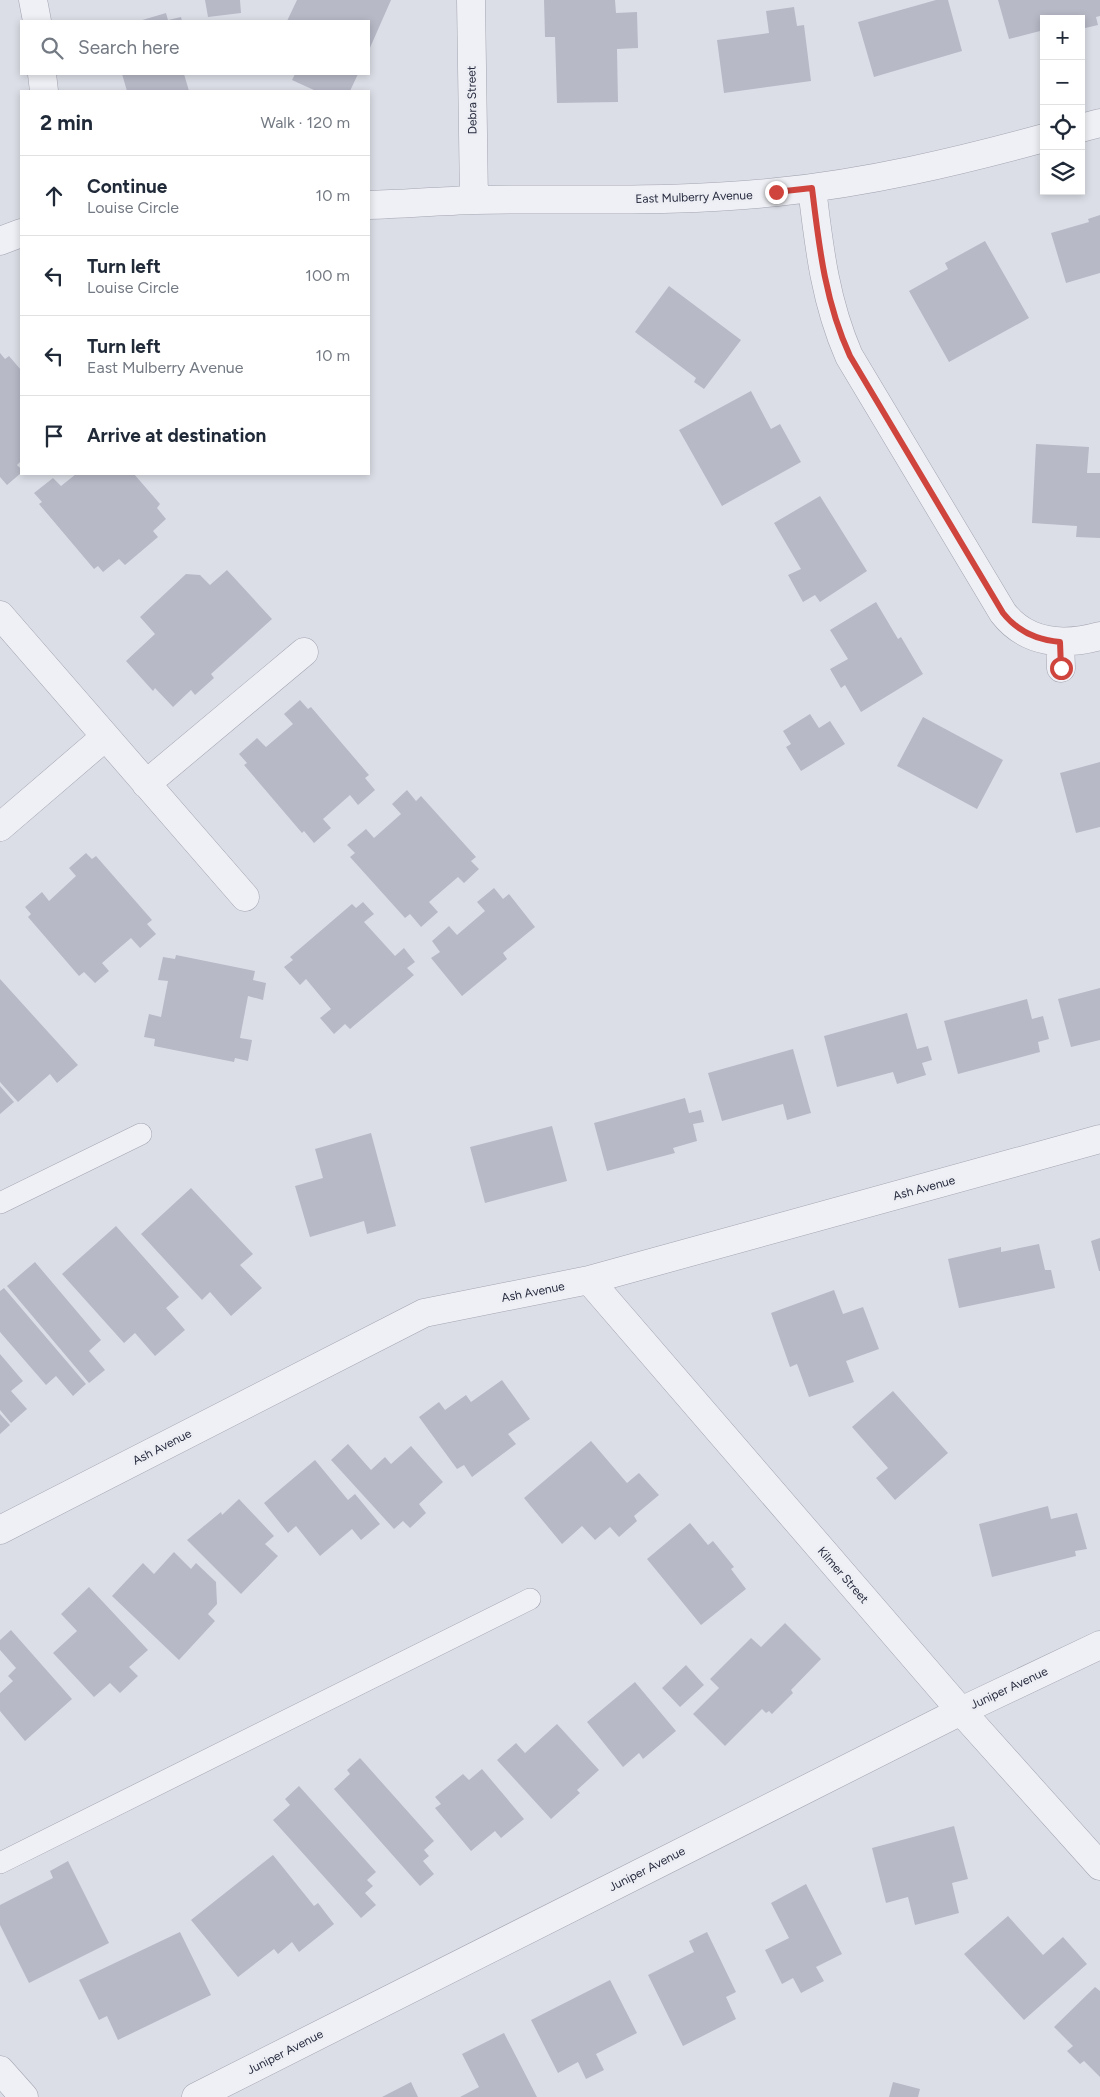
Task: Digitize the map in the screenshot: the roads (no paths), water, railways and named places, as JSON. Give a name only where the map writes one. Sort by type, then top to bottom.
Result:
[{"type":"street","points":[[33,0],[37,20]]},
{"type":"street","name":"Debra Street","points":[[471,0],[474,200]]},
{"type":"street","points":[[42,75],[44,90]]},
{"type":"street","points":[[1085,127],[1100,123]]},
{"type":"street","name":"East Mulberry Avenue","points":[[370,205],[474,200],[664,199],[738,196],[812,188],[947,163],[1040,139]]},
{"type":"street","points":[[812,188],[827,293],[833,316],[850,356],[1003,613],[1010,623],[1022,632],[1046,641],[1061,655],[1100,636]]},
{"type":"street","points":[[0,240],[20,233]]},
{"type":"street","points":[[0,615],[245,897]]},
{"type":"street","points":[[146,784],[304,652]]},
{"type":"street","points":[[0,827],[105,737]]},
{"type":"street","name":"Ash Avenue","points":[[0,1530],[424,1313],[589,1280],[1100,1139]]},
{"type":"street","name":"Kilmer Street","points":[[589,1280],[960,1711],[1100,1866]]},
{"type":"street","name":"Juniper Avenue","points":[[196,2097],[960,1711],[1100,1645]]},
{"type":"street","points":[[0,2070],[24,2097]]},
{"type":"lane","points":[[0,1203],[141,1134]]},
{"type":"lane","points":[[0,1863],[530,1599]]}]
